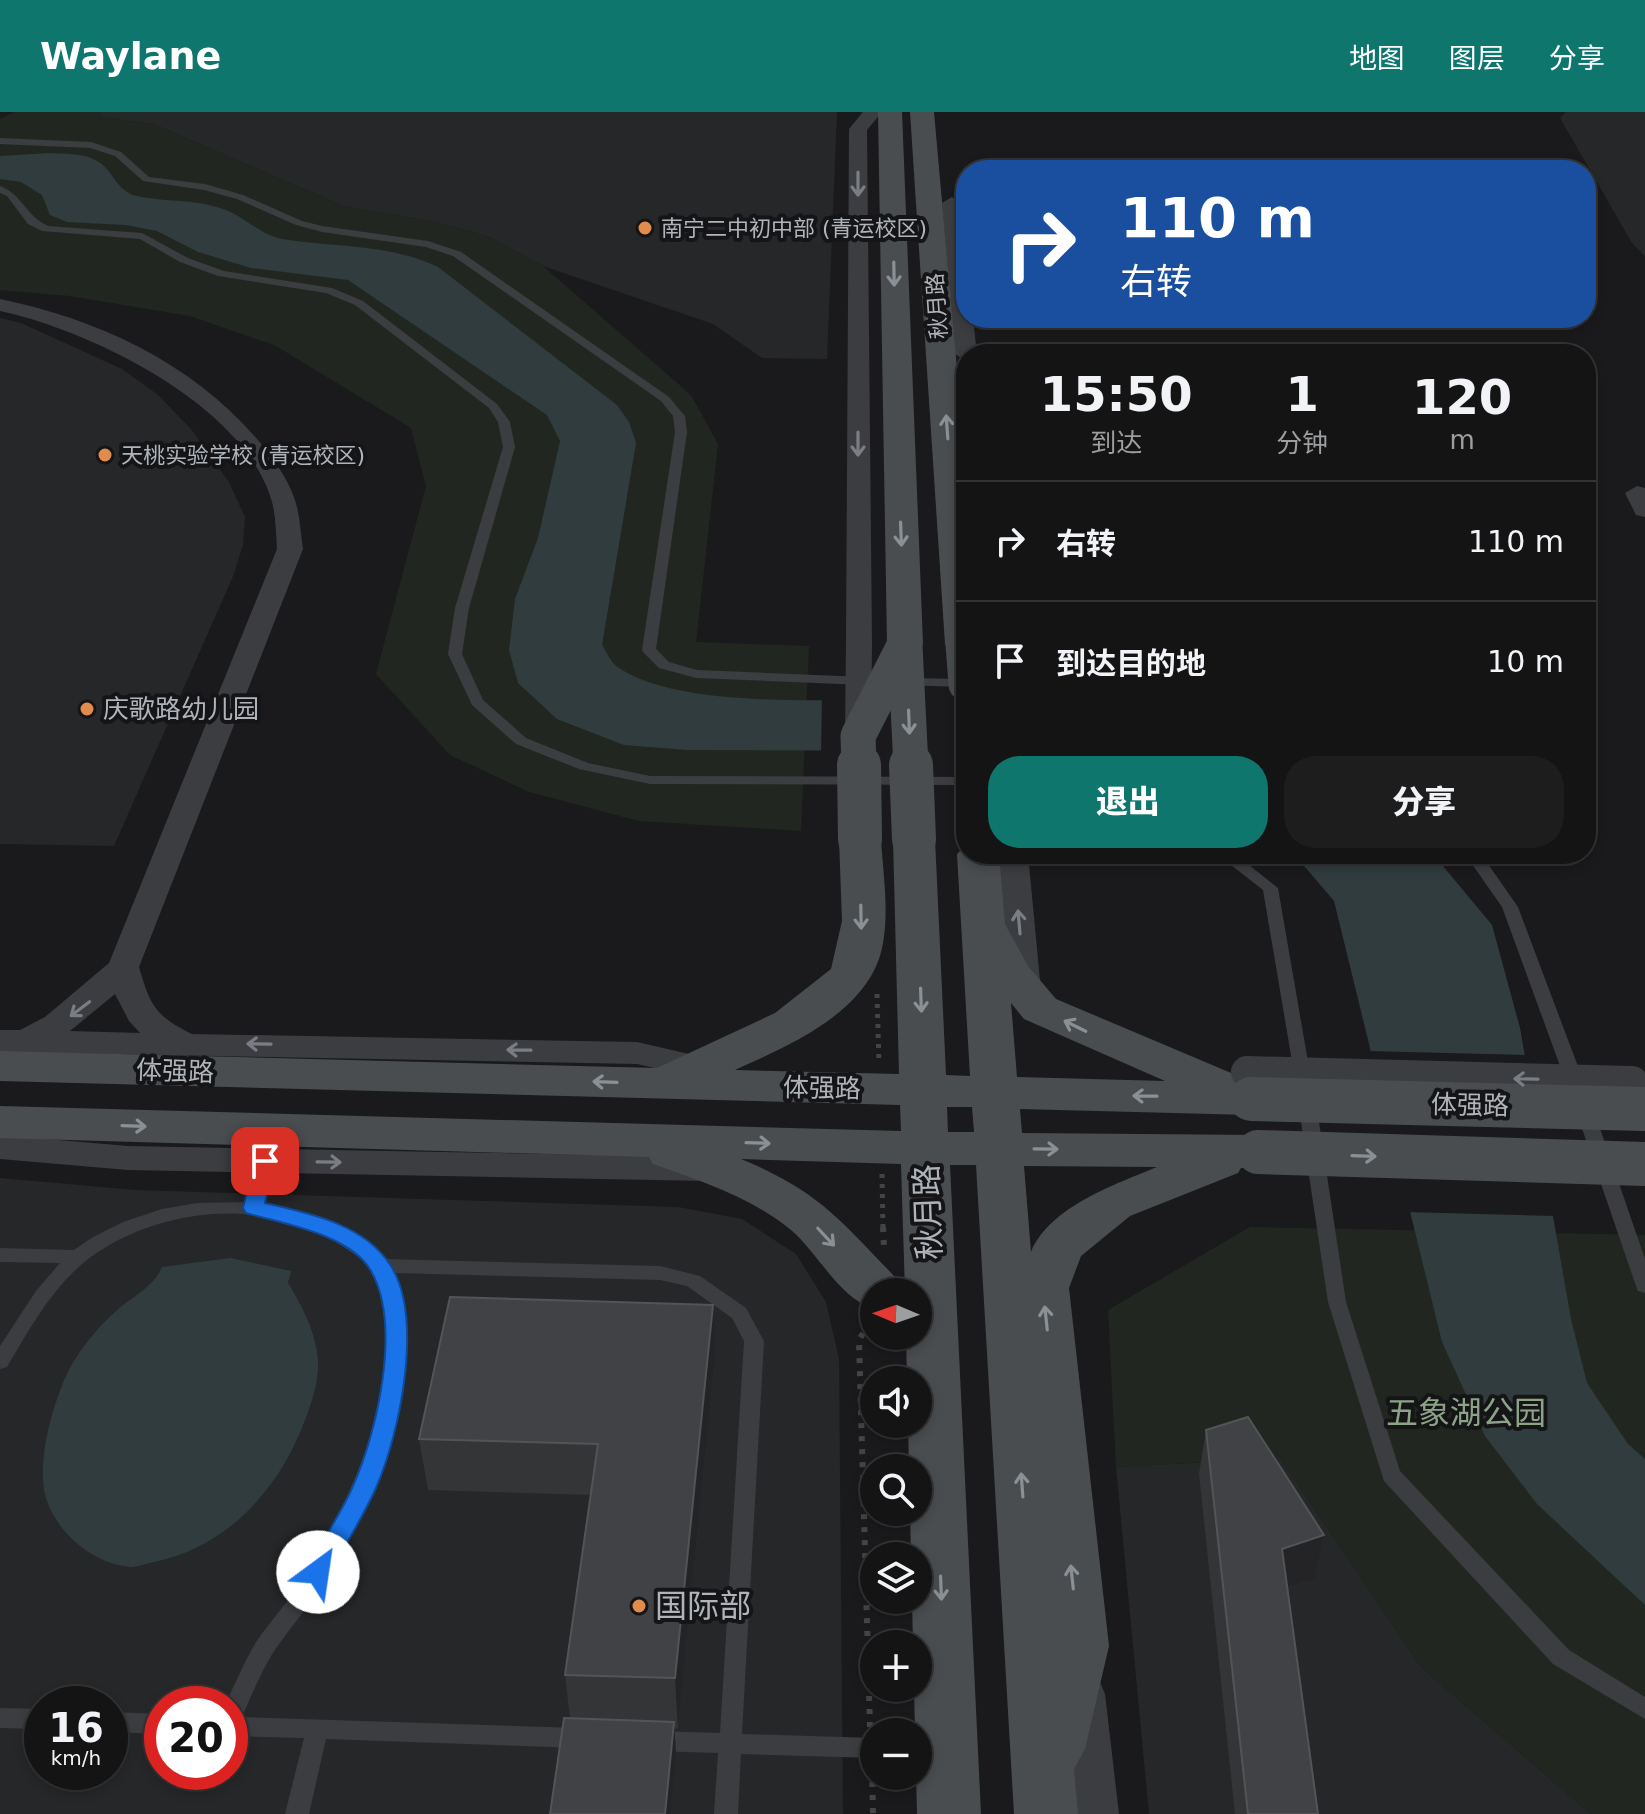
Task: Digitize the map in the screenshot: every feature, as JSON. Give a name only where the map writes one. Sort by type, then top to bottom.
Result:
[{"type":"main road","name":"秋月路","points":[[890,112],[905,644],[926,1148],[926,1278]]},
{"type":"main road","name":"秋月路","points":[[922,112],[956,553]]},
{"type":"main road","points":[[931,227],[952,203],[951,156]]},
{"type":"main road","points":[[652,1084],[729,1055],[817,1005],[849,977],[862,943],[858,736],[905,644]]},
{"type":"main road","points":[[979,864],[1046,1802]]},
{"type":"main road","points":[[983,922],[1009,972],[1040,1009],[1181,1071],[1249,1086]]},
{"type":"main road","name":"体强路","points":[[8,1049],[652,1084],[924,1091],[1249,1086],[1641,1091]]},
{"type":"main road","name":"体强路","points":[[0,1122],[1645,1164]]},
{"type":"main road","points":[[634,1140],[718,1169],[810,1219],[866,1278]]},
{"type":"main road","points":[[1046,1802],[1079,1646],[1043,1288],[1059,1246],[1113,1204],[1252,1152]]},
{"type":"main road","name":"秋月路","points":[[926,1350],[932,1718]]},
{"type":"main road","name":"秋月路","points":[[932,1750],[949,1814]]},
{"type":"street","points":[[858,736],[858,129],[873,112]]},
{"type":"street","points":[[952,203],[956,246]]},
{"type":"street","points":[[0,305],[42,313],[163,367],[218,412],[268,466],[292,524],[290,549],[123,967],[93,1000],[56,1027],[8,1049]]},
{"type":"street","points":[[1014,864],[1025,991]]},
{"type":"street","points":[[123,967],[133,1001],[150,1028],[181,1042]]},
{"type":"street","points":[[8,1049],[181,1042],[637,1053],[789,1087]]},
{"type":"street","points":[[0,1147],[128,1158],[718,1169]]},
{"type":"street","points":[[1079,1646],[1096,1814]]},
{"type":"lane","points":[[0,141],[91,145],[118,154],[146,179],[205,187],[240,197],[299,223],[322,229],[428,244],[457,254],[665,399],[679,416],[681,432],[649,650],[664,665],[696,674],[803,681],[956,683]]},
{"type":"lane","points":[[0,189],[10,194],[31,222],[46,229],[142,236],[184,260],[222,274],[328,290],[359,303],[493,406],[504,422],[509,447],[462,608],[455,654],[477,702],[521,741],[584,766],[650,780],[956,781]]},
{"type":"lane","points":[[1238,864],[1270,888],[1337,1302],[1391,1475],[1561,1657],[1645,1709]]},
{"type":"lane","points":[[1480,864],[1510,907],[1527,947],[1645,1286]]},
{"type":"lane","points":[[253,1208],[265,1161]]},
{"type":"lane","points":[[0,1362],[28,1315],[76,1257],[101,1240],[145,1221],[200,1210],[253,1208],[320,1224],[351,1242],[380,1266],[397,1319],[393,1379],[383,1433],[365,1486],[340,1535],[307,1591],[264,1648],[245,1686]]},
{"type":"lane","points":[[0,1255],[76,1257]]},
{"type":"lane","points":[[380,1266],[660,1273],[693,1281],[739,1313],[754,1341],[726,1814]]},
{"type":"lane","points":[[0,1718],[24,1719]]},
{"type":"lane","points":[[248,1727],[604,1739]]},
{"type":"lane","points":[[297,1814],[317,1729]]},
{"type":"lane","points":[[636,1740],[860,1748]]},
{"type":"path","points":[[860,1338],[872,1718]]},
{"type":"path","points":[[873,1790],[873,1814]]},
{"type":"shaded area","name":"南宁二中初中部 (青运校区)","points":[[102,112],[837,112],[827,359],[762,358],[713,324],[543,266],[487,236],[426,220],[346,207],[153,124],[99,117]]},
{"type":"shaded area","points":[[1566,112],[1645,112],[1645,256],[1632,243],[1596,180],[1596,160],[1584,160],[1560,118]]},
{"type":"shaded area","points":[[49,153],[92,158],[108,170],[124,190],[137,196],[217,207],[282,239],[381,250],[438,267],[617,405],[629,422],[636,443],[602,645],[615,665],[646,681],[686,692],[733,697],[835,700],[956,696],[956,751],[687,750],[624,745],[557,719],[518,683],[509,650],[515,599],[538,538],[560,441],[547,415],[348,280],[251,268],[198,252],[157,231],[126,225],[67,222],[50,215],[42,195],[21,182],[0,179],[0,156]]},
{"type":"shaded area","points":[[0,318],[21,323],[122,369],[157,394],[191,429],[229,482],[245,517],[243,544],[234,574],[114,846],[0,844]]},
{"type":"shaded area","points":[[1303,864],[1441,864],[1492,925],[1520,1028],[1571,1319],[1587,1383],[1628,1444],[1645,1459],[1645,1605],[1537,1504],[1485,1436],[1442,1342],[1334,901]]},
{"type":"shaded area","points":[[0,1178],[135,1190],[678,1207],[742,1219],[796,1254],[826,1302],[839,1359],[843,1814],[0,1814]]},
{"type":"shaded area","points":[[230,1258],[291,1271],[288,1283],[308,1320],[318,1361],[316,1384],[305,1420],[281,1469],[266,1491],[228,1528],[181,1554],[140,1566],[117,1565],[103,1560],[68,1534],[51,1511],[46,1498],[43,1473],[46,1444],[64,1380],[98,1329],[147,1287],[162,1267]]},
{"type":"shaded area","points":[[1280,1458],[1422,1668],[1591,1814],[1149,1814],[1116,1467]]},
{"type":"green space","points":[[14,112],[102,112],[99,117],[153,124],[346,207],[426,220],[487,236],[543,266],[691,395],[718,444],[696,642],[809,646],[801,831],[639,821],[529,792],[450,755],[376,674],[426,486],[411,428],[276,346],[190,316],[70,296],[0,290],[0,119]]},
{"type":"green space","name":"五象湖公园","points":[[1250,1227],[1645,1235],[1645,1814],[1591,1814],[1422,1668],[1280,1458],[1116,1467],[1108,1310]]},
{"type":"pier","points":[[956,692],[956,755],[821,754],[822,693]]},
{"type":"pier","points":[[1368,1051],[1529,1055],[1557,1216],[1406,1212]]},
{"type":"building","name":"国际部","points":[[450,1297],[713,1305],[675,1678],[565,1675],[598,1444],[419,1439]]},
{"type":"building","points":[[1248,1417],[1324,1535],[1282,1549],[1318,1814],[1248,1814],[1206,1430]]},
{"type":"building","points":[[564,1718],[674,1722],[665,1814],[550,1814]]},
{"type":"place","name":"南宁二中初中部 (青运校区)","points":[[645,228]]},
{"type":"place","name":"天桃实验学校 (青运校区)","points":[[105,455]]},
{"type":"place","name":"庆歌路幼儿园","points":[[87,709]]},
{"type":"place","name":"国际部","points":[[639,1606]]},
{"type":"route","points":[[265,1161],[253,1208],[287,1213],[320,1224],[351,1242],[380,1266],[397,1319],[393,1379],[383,1433],[365,1486],[318,1572]]}]
